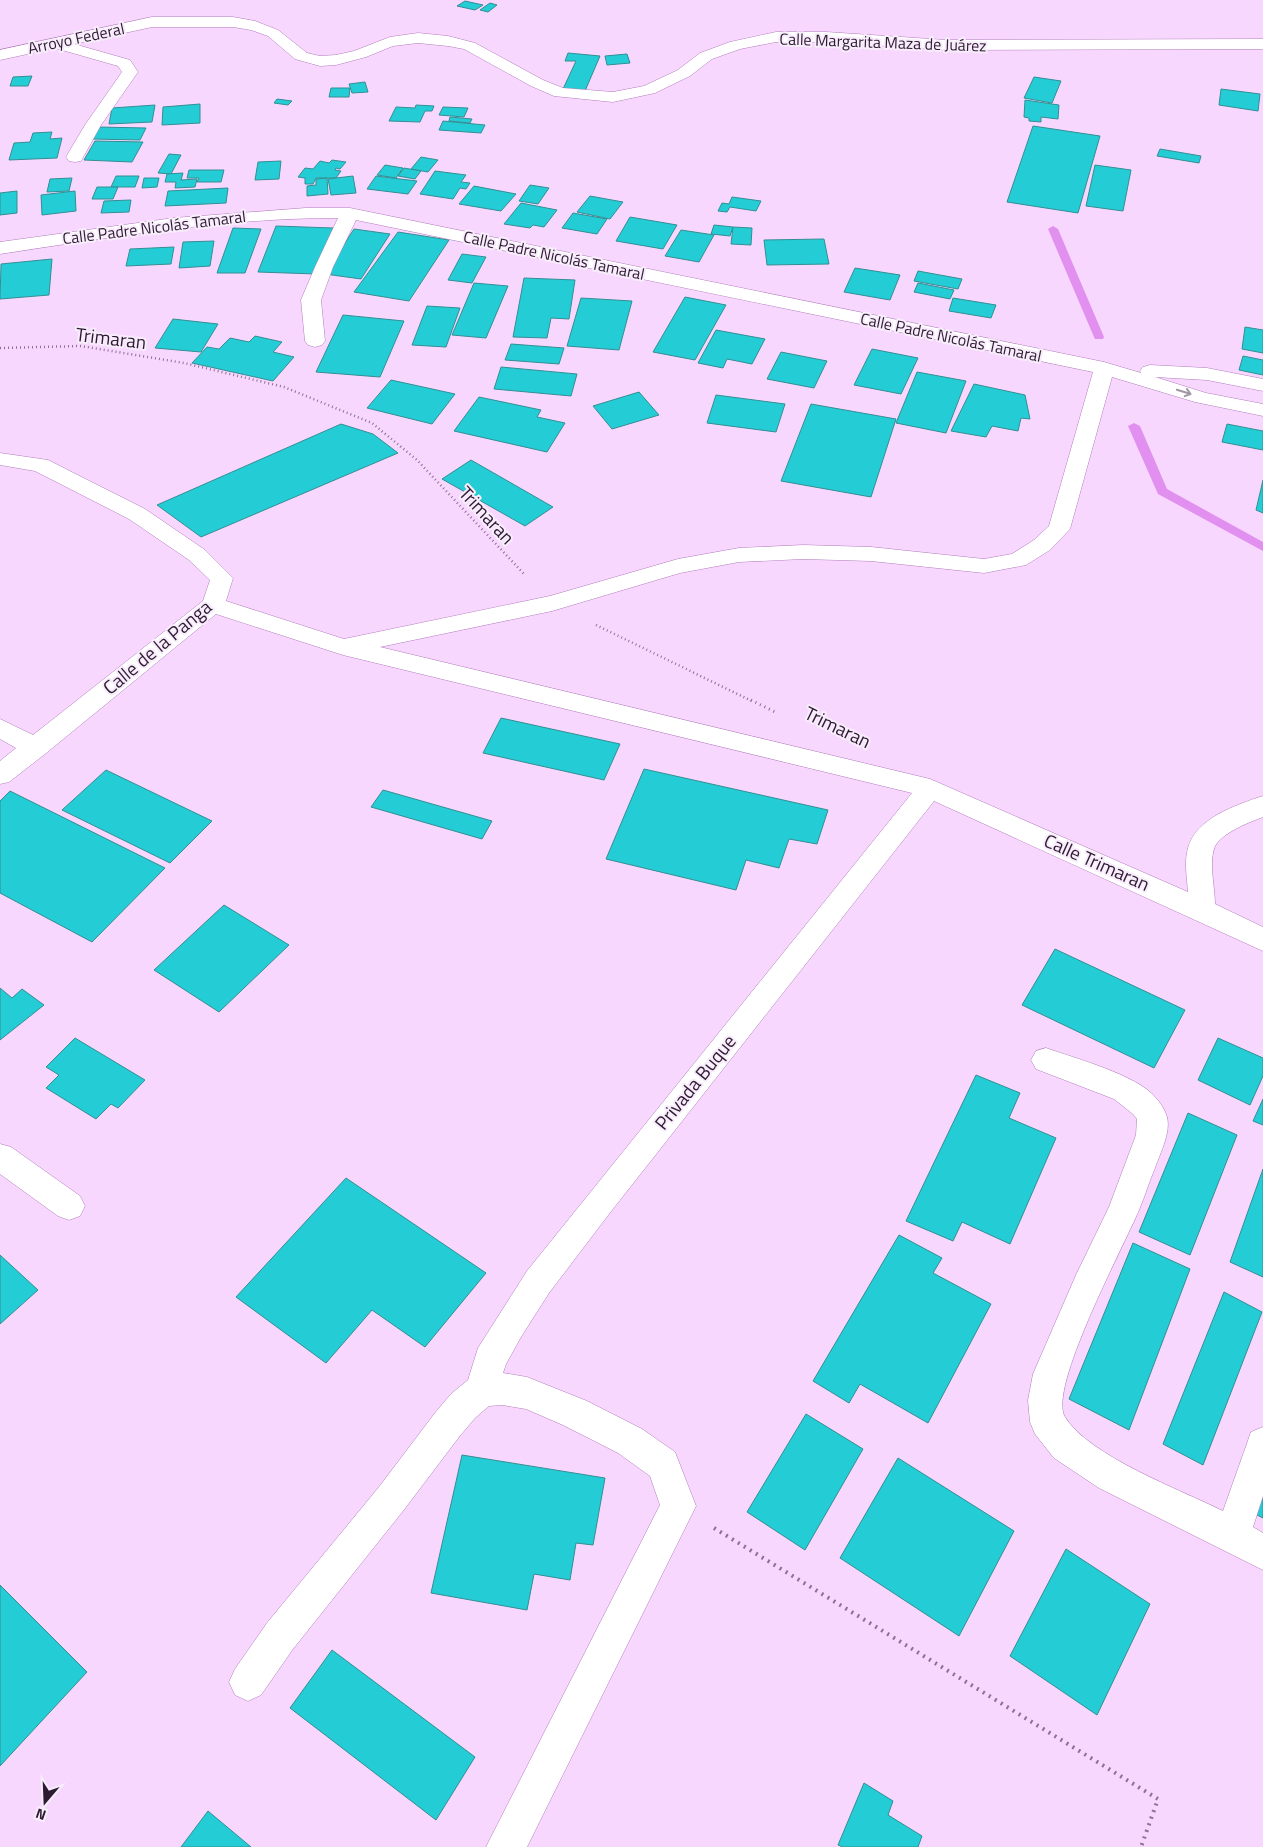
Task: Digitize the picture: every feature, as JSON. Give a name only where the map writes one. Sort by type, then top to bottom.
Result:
[{"type":"street","name":"Calle Margarita Maza de Juárez","points":[[152,22],[209,20],[255,26],[273,33],[301,56],[320,61],[336,60],[360,54],[390,42],[418,38],[448,41],[469,46],[537,83],[560,93],[613,97],[649,90],[684,73],[706,56],[736,45],[776,37],[826,37],[946,45],[1263,44]]},
{"type":"street","name":"Arroyo Federal","points":[[0,55],[152,22]]},
{"type":"street","points":[[55,43],[124,63],[130,72],[93,125],[76,157]]},
{"type":"street","name":"Calle Padre Nicolás Tamaral","points":[[0,248],[241,215],[302,212],[350,214],[1104,368],[1202,398],[1263,410]]},
{"type":"street","points":[[315,341],[311,300],[324,267],[350,214]]},
{"type":"street","points":[[343,647],[552,603],[678,566],[739,556],[803,552],[871,554],[984,566],[1018,560],[1042,545],[1059,529],[1104,368]]},
{"type":"street","name":"Calle Padre Nicolás Tamaral","points":[[1104,368],[1207,374],[1263,384]]},
{"type":"street","name":"Calle de la Panga","points":[[0,459],[40,465],[137,514],[197,555],[222,578],[213,605],[0,776]]},
{"type":"street","name":"Calle Trimaran","points":[[213,605],[343,647],[930,788],[1202,910],[1263,940]]},
{"type":"street","points":[[0,728],[36,748]]},
{"type":"street","name":"Privada Buque","points":[[482,1390],[490,1359],[538,1282],[930,788]]},
{"type":"street","points":[[1202,910],[1201,847],[1209,833],[1263,806]]},
{"type":"street","points":[[1046,1060],[1125,1090],[1144,1105],[1152,1117],[1151,1135],[1124,1209],[1086,1286],[1050,1374],[1045,1400],[1047,1422],[1066,1446],[1111,1476],[1263,1552]]},
{"type":"street","points":[[0,1156],[69,1206]]},
{"type":"street","points":[[248,1682],[280,1636],[391,1499],[447,1424],[463,1406],[482,1390],[502,1389],[526,1393],[575,1413],[630,1441],[663,1464],[678,1506],[506,1847]]},
{"type":"street","points":[[1232,1536],[1263,1444]]},
{"type":"path","name":"Trimaran","points":[[0,348],[81,346],[184,362],[284,387],[372,423],[417,460],[552,603],[781,715]]},
{"type":"path","points":[[678,1506],[1158,1799],[1141,1847]]},
{"type":"building","points":[[465,1],[483,5],[475,10],[457,6]]},
{"type":"building","points":[[490,3],[497,5],[488,12],[480,10]]},
{"type":"building","points":[[568,53],[600,56],[585,91],[563,89],[576,61],[565,61]]},
{"type":"building","points":[[627,54],[630,63],[607,65],[605,56]]},
{"type":"building","points":[[32,76],[28,86],[10,86],[13,77]]},
{"type":"building","points":[[1034,77],[1061,81],[1052,103],[1024,98]]},
{"type":"building","points":[[365,82],[368,92],[352,93],[349,84]]},
{"type":"building","points":[[331,88],[350,88],[349,97],[329,97]]},
{"type":"building","points":[[1221,89],[1260,94],[1258,111],[1219,105]]},
{"type":"building","points":[[277,99],[292,101],[288,105],[274,103]]},
{"type":"building","points":[[1025,100],[1059,105],[1058,119],[1041,117],[1041,122],[1029,121],[1029,118],[1024,117]]},
{"type":"building","points":[[200,104],[200,123],[162,125],[163,107]]},
{"type":"building","points":[[155,105],[152,122],[109,124],[112,108]]},
{"type":"building","points":[[416,105],[434,106],[432,111],[425,111],[420,122],[389,121],[396,107],[415,108]]},
{"type":"building","points":[[443,107],[468,108],[464,117],[439,115]]},
{"type":"building","points":[[450,117],[472,119],[470,123],[449,121]]},
{"type":"building","points":[[443,121],[485,125],[481,133],[439,130]]},
{"type":"building","points":[[1033,126],[1100,136],[1078,213],[1007,202]]},
{"type":"building","points":[[98,127],[146,128],[140,140],[92,139]]},
{"type":"building","points":[[52,132],[50,139],[62,138],[57,158],[9,160],[14,143],[30,142],[33,133]]},
{"type":"building","points":[[95,141],[143,142],[132,162],[84,160]]},
{"type":"building","points":[[1160,149],[1201,156],[1199,163],[1157,156]]},
{"type":"building","points":[[169,154],[181,155],[171,174],[158,173]]},
{"type":"building","points":[[421,157],[438,160],[428,172],[411,169]]},
{"type":"building","points":[[332,160],[346,162],[340,169],[336,168],[335,170],[341,171],[336,178],[316,178],[313,184],[305,184],[305,178],[298,177],[305,168],[313,169],[320,161],[329,163]]},
{"type":"building","points":[[281,161],[279,179],[255,180],[258,162]]},
{"type":"building","points":[[385,165],[403,168],[396,178],[377,175]]},
{"type":"building","points":[[1095,165],[1131,170],[1123,211],[1086,206]]},
{"type":"building","points":[[404,168],[421,171],[415,179],[398,176]]},
{"type":"building","points":[[189,170],[224,170],[221,182],[197,182],[199,178],[187,178]]},
{"type":"building","points":[[435,171],[466,175],[461,182],[470,183],[466,189],[460,188],[453,199],[420,194]]},
{"type":"building","points":[[183,173],[181,180],[197,179],[195,187],[175,188],[176,182],[165,182],[167,174]]},
{"type":"building","points":[[116,176],[139,176],[135,187],[111,187]]},
{"type":"building","points":[[353,176],[356,193],[331,195],[328,179]]},
{"type":"building","points":[[376,176],[417,181],[408,194],[367,189]]},
{"type":"building","points":[[72,178],[69,191],[47,192],[50,179]]},
{"type":"building","points":[[144,178],[159,178],[157,187],[142,188]]},
{"type":"building","points":[[327,178],[328,194],[307,196],[307,186],[316,185],[316,179]]},
{"type":"building","points":[[530,185],[549,188],[538,204],[519,201]]},
{"type":"building","points":[[474,186],[516,194],[501,211],[459,204]]},
{"type":"building","points":[[97,187],[118,187],[113,199],[92,199]]},
{"type":"building","points":[[228,188],[226,203],[165,206],[168,191]]},
{"type":"building","points":[[17,191],[17,213],[0,215],[0,193]]},
{"type":"building","points":[[75,191],[76,211],[42,215],[41,195]]},
{"type":"building","points":[[590,196],[623,202],[610,219],[577,212]]},
{"type":"building","points":[[732,197],[761,201],[756,211],[730,207],[727,212],[718,211],[722,203],[729,204]]},
{"type":"building","points":[[131,200],[129,212],[101,213],[104,201]]},
{"type":"building","points":[[521,203],[557,210],[544,227],[533,225],[530,228],[504,224]]},
{"type":"building","points":[[573,213],[607,219],[597,234],[562,228]]},
{"type":"building","points":[[630,217],[677,225],[663,249],[616,241]]},
{"type":"building","points":[[714,225],[733,227],[730,236],[711,234]]},
{"type":"building","points":[[276,226],[333,228],[316,274],[258,272]]},
{"type":"building","points":[[733,227],[752,228],[751,245],[731,244]]},
{"type":"building","points":[[233,228],[261,229],[245,273],[217,273]]},
{"type":"building","points":[[354,229],[390,234],[361,279],[325,274]]},
{"type":"building","points":[[681,230],[714,235],[699,262],[665,256]]},
{"type":"building","points":[[398,232],[449,240],[409,301],[354,292]]},
{"type":"building","points":[[824,239],[829,264],[767,265],[764,240]]},
{"type":"building","points":[[214,241],[210,266],[179,268],[183,242]]},
{"type":"building","points":[[174,247],[171,264],[126,266],[130,249]]},
{"type":"building","points":[[462,254],[486,257],[472,283],[448,280]]},
{"type":"building","points":[[52,259],[49,295],[0,299],[1,264]]},
{"type":"building","points":[[855,268],[900,275],[890,300],[844,292]]},
{"type":"building","points":[[918,271],[962,279],[958,289],[914,281]]},
{"type":"building","points":[[524,278],[575,280],[569,319],[551,318],[547,338],[513,337]]},
{"type":"building","points":[[474,283],[508,286],[486,338],[452,335]]},
{"type":"building","points":[[918,283],[954,290],[950,299],[914,292]]},
{"type":"building","points":[[685,297],[726,305],[695,360],[653,352]]},
{"type":"building","points":[[581,298],[632,301],[619,350],[567,346]]},
{"type":"building","points":[[953,298],[996,305],[991,318],[949,311]]},
{"type":"building","points":[[427,306],[460,308],[446,347],[412,345]]},
{"type":"building","points":[[343,315],[404,321],[380,377],[316,372]]},
{"type":"building","points":[[173,319],[218,324],[201,352],[155,348]]},
{"type":"building","points":[[1245,327],[1263,330],[1263,353],[1242,349]]},
{"type":"building","points":[[716,330],[765,339],[752,364],[727,359],[723,368],[698,363]]},
{"type":"building","points":[[255,336],[282,342],[273,352],[294,357],[273,381],[192,363],[207,347],[219,349],[230,338],[249,342]]},
{"type":"building","points":[[511,344],[564,348],[559,364],[505,360]]},
{"type":"building","points":[[872,349],[918,358],[901,394],[854,385]]},
{"type":"building","points":[[781,352],[827,361],[814,388],[767,379]]},
{"type":"building","points":[[1243,356],[1263,360],[1263,375],[1239,370]]},
{"type":"building","points":[[501,367],[577,374],[571,396],[494,389]]},
{"type":"building","points":[[917,372],[966,381],[946,433],[896,423]]},
{"type":"building","points":[[391,380],[455,394],[432,424],[367,408]]},
{"type":"building","points":[[974,384],[1025,395],[1030,419],[1021,418],[1018,431],[992,426],[986,437],[951,431]]},
{"type":"building","points":[[639,392],[659,415],[612,429],[593,406]]},
{"type":"building","points":[[716,395],[785,404],[776,432],[707,423]]},
{"type":"building","points":[[479,397],[541,410],[537,417],[565,423],[547,452],[454,431]]},
{"type":"building","points":[[811,404],[896,419],[871,497],[781,481]]},
{"type":"building","points":[[341,424],[373,434],[398,453],[201,537],[157,505]]},
{"type":"building","points":[[1227,424],[1263,431],[1263,450],[1222,442]]},
{"type":"building","points":[[471,460],[553,507],[525,526],[442,479]]},
{"type":"building","points":[[1263,480],[1263,513],[1256,510]]},
{"type":"building","points":[[501,718],[620,744],[604,780],[483,753]]},
{"type":"building","points":[[644,769],[828,810],[817,844],[789,839],[779,868],[746,860],[736,890],[606,859]]},
{"type":"building","points":[[106,770],[212,821],[170,863],[62,810]]},
{"type":"building","points":[[383,790],[492,821],[482,839],[371,807]]},
{"type":"building","points":[[10,791],[165,868],[92,942],[0,893],[0,801]]},
{"type":"building","points":[[224,905],[289,945],[219,1012],[154,970]]},
{"type":"building","points":[[1055,949],[1185,1010],[1154,1068],[1022,1005]]},
{"type":"building","points":[[0,988],[12,998],[22,989],[44,1005],[0,1040]]},
{"type":"building","points":[[75,1038],[145,1080],[118,1108],[111,1104],[96,1119],[46,1088],[59,1075],[46,1067]]},
{"type":"building","points":[[1218,1038],[1263,1058],[1263,1076],[1250,1105],[1198,1080]]},
{"type":"building","points":[[976,1075],[1020,1093],[1009,1118],[1056,1138],[1010,1244],[962,1222],[953,1241],[906,1221]]},
{"type":"building","points":[[1263,1099],[1263,1125],[1253,1121]]},
{"type":"building","points":[[1188,1113],[1237,1135],[1190,1255],[1139,1232]]},
{"type":"building","points":[[1263,1169],[1263,1277],[1230,1262]]},
{"type":"building","points":[[346,1178],[486,1273],[425,1347],[372,1310],[326,1363],[236,1297]]},
{"type":"building","points":[[899,1235],[942,1258],[933,1273],[991,1304],[928,1423],[860,1384],[849,1403],[813,1381]]},
{"type":"building","points":[[1133,1243],[1190,1269],[1129,1430],[1069,1399]]},
{"type":"building","points":[[0,1255],[38,1290],[0,1324]]},
{"type":"building","points":[[1224,1292],[1262,1312],[1203,1465],[1163,1444]]},
{"type":"building","points":[[806,1414],[863,1449],[805,1550],[747,1512]]},
{"type":"building","points":[[462,1455],[605,1478],[593,1545],[576,1543],[570,1580],[534,1574],[527,1610],[431,1593]]},
{"type":"building","points":[[898,1458],[1014,1531],[959,1636],[840,1558]]},
{"type":"building","points":[[1263,1492],[1263,1518],[1255,1514]]},
{"type":"building","points":[[1066,1549],[1150,1604],[1097,1715],[1010,1656]]},
{"type":"building","points":[[0,1585],[87,1672],[0,1766]]},
{"type":"building","points":[[332,1650],[475,1757],[436,1820],[290,1708]]},
{"type":"building","points":[[864,1783],[893,1801],[888,1815],[922,1836],[918,1847],[843,1847],[838,1845]]},
{"type":"building","points":[[208,1811],[251,1847],[181,1847]]},
{"type":"waterway","points":[[1053,229],[1099,337]]},
{"type":"waterway","points":[[1134,426],[1162,491],[1263,547]]}]
